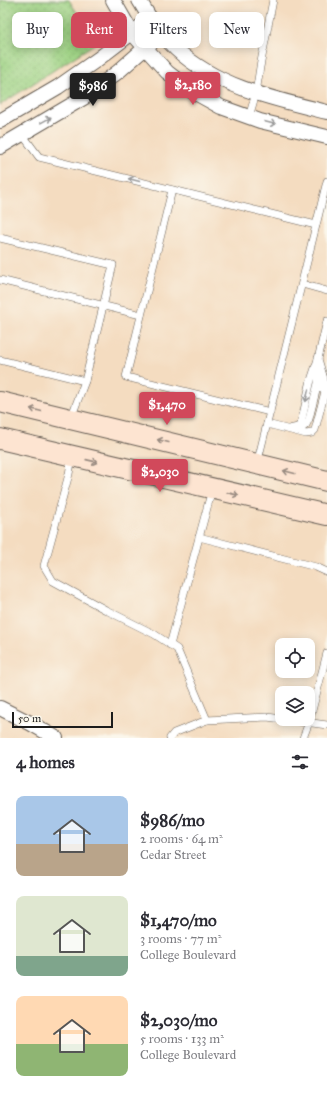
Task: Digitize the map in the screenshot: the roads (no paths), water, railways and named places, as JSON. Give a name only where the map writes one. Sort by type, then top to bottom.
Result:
[{"type":"main road","points":[[0,402],[327,481]]},
{"type":"main road","points":[[0,439],[327,515]]},
{"type":"street","points":[[113,0],[135,36]]},
{"type":"street","points":[[139,0],[146,12]]},
{"type":"street","points":[[0,120],[58,87],[135,31]]},
{"type":"street","points":[[0,147],[86,97],[146,48],[167,72],[192,91],[222,108],[260,121],[327,137]]},
{"type":"street","points":[[175,48],[197,67],[226,82],[270,98],[327,112]]},
{"type":"street","points":[[0,708],[56,738]]},
{"type":"lane","points":[[249,117],[256,93],[273,0]]},
{"type":"lane","points":[[22,134],[39,157],[316,225]]},
{"type":"lane","points":[[257,464],[327,182]]},
{"type":"lane","points":[[172,190],[126,376],[270,412]]},
{"type":"lane","points":[[0,238],[113,265],[85,381],[70,419]]},
{"type":"lane","points":[[0,280],[142,314]]},
{"type":"lane","points":[[302,284],[327,291]]},
{"type":"lane","points":[[293,430],[301,424],[327,321]]},
{"type":"lane","points":[[318,358],[324,365],[327,372]]},
{"type":"lane","points":[[293,430],[309,428],[314,420],[324,379],[318,358]]},
{"type":"lane","points":[[0,360],[85,381]]},
{"type":"lane","points":[[267,424],[306,434],[312,433],[315,430],[327,384]]},
{"type":"lane","points":[[72,456],[69,474],[44,566],[53,581],[154,634],[177,649],[208,720]]},
{"type":"lane","points":[[170,644],[213,489]]},
{"type":"lane","points":[[199,537],[316,567],[327,572]]},
{"type":"lane","points":[[315,699],[327,652]]},
{"type":"lane","points":[[170,738],[174,733],[208,720],[267,717],[275,718]]},
{"type":"lane","points":[[315,723],[327,724]]},
{"type":"lane","points":[[303,738],[308,726]]}]
